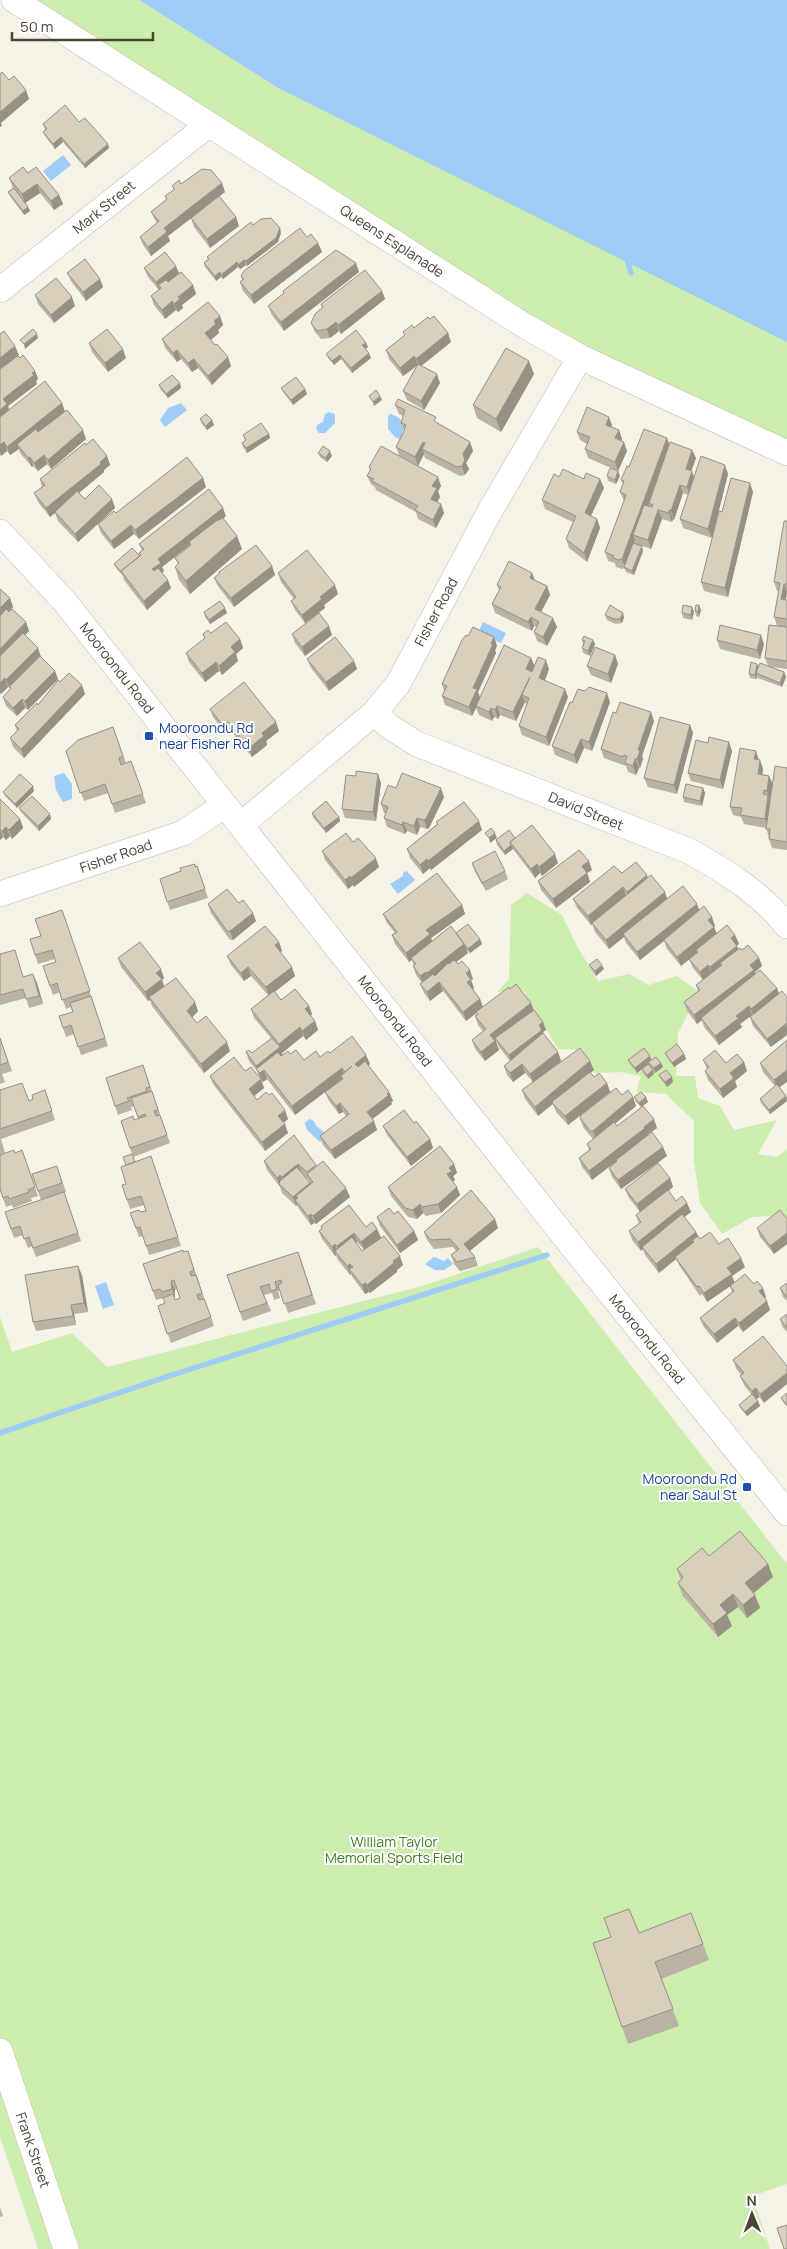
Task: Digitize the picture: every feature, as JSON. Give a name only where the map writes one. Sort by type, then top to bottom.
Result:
[{"type":"street","name":"Queens Esplanade","points":[[14,0],[524,326],[580,357],[787,453]]},
{"type":"street","name":"Mark Street","points":[[0,290],[208,125]]},
{"type":"street","name":"Fisher Road","points":[[241,825],[374,713],[398,684],[490,512],[580,357]]},
{"type":"street","name":"Mooroondu Road","points":[[0,532],[65,602],[564,1236],[787,1513]]},
{"type":"street","name":"David Street","points":[[374,713],[390,728],[417,744],[689,851],[723,870],[752,891],[787,926]]},
{"type":"street","name":"Fisher Road","points":[[0,894],[183,833],[224,805]]},
{"type":"street","name":"Frank Street","points":[[0,2051],[66,2249]]},
{"type":"green space","points":[[14,0],[139,0],[278,88],[626,261],[787,83],[787,453],[580,357]]},
{"type":"green space","points":[[527,893],[562,915],[577,946],[598,981],[629,974],[649,985],[677,976],[699,992],[678,1033],[676,1076],[695,1076],[698,1098],[720,1106],[734,1130],[777,1120],[758,1154],[777,1157],[787,1149],[787,1241],[775,1216],[752,1217],[722,1234],[700,1203],[694,1161],[694,1121],[666,1094],[636,1092],[641,1076],[620,1072],[594,1073],[583,1050],[558,1049],[523,990],[497,992],[509,979],[511,905]]},
{"type":"green space","name":"William Taylor Memorial Sports Field","points":[[538,1247],[787,1564],[787,2184],[752,2196],[770,2249],[38,2249],[0,2137],[0,1317],[12,1352],[72,1333],[107,1367],[422,1286]]},
{"type":"water","points":[[139,0],[787,0],[787,342],[278,88]]},
{"type":"water","points":[[63,155],[71,165],[51,181],[43,171]]},
{"type":"water","points":[[181,403],[187,410],[165,427],[160,420],[168,408]]},
{"type":"water","points":[[329,412],[335,414],[335,423],[325,433],[319,433],[316,429],[317,425],[323,422],[325,414]]},
{"type":"water","points":[[391,414],[398,417],[405,425],[400,439],[395,437],[388,429],[388,416]]},
{"type":"water","points":[[483,622],[506,633],[501,643],[478,633]]},
{"type":"water","points":[[64,773],[72,784],[72,799],[63,802],[56,790],[54,776]]},
{"type":"water","points":[[407,871],[415,880],[398,894],[390,884],[403,876],[403,873]]},
{"type":"water","points":[[309,1119],[314,1121],[316,1126],[324,1132],[325,1138],[320,1142],[307,1130],[305,1123]]},
{"type":"water","points":[[434,1257],[444,1261],[448,1258],[453,1264],[444,1270],[435,1270],[425,1264]]},
{"type":"water","points":[[106,1282],[114,1305],[103,1309],[95,1286]]},
{"type":"building","points":[[2,72],[9,80],[14,76],[26,90],[0,112],[0,74]]},
{"type":"building","points":[[65,105],[79,122],[85,118],[108,144],[84,164],[61,137],[53,144],[43,132],[47,129],[43,124]]},
{"type":"building","points":[[23,167],[28,173],[36,167],[59,195],[51,201],[37,184],[22,194],[9,178]]},
{"type":"building","points":[[202,169],[211,170],[222,183],[164,228],[167,232],[148,247],[140,237],[159,221],[151,212],[167,199],[165,196],[175,189],[172,186],[179,180],[181,184]]},
{"type":"building","points":[[14,188],[28,207],[23,211],[8,192]]},
{"type":"building","points":[[219,196],[236,217],[207,239],[191,218]]},
{"type":"building","points":[[271,218],[280,228],[276,238],[246,261],[244,260],[238,265],[237,262],[221,275],[220,272],[215,276],[204,263],[209,259],[207,257],[251,222],[253,225],[261,219]]},
{"type":"building","points":[[300,228],[307,237],[311,234],[318,243],[251,295],[240,282],[244,279],[241,276],[244,271]]},
{"type":"building","points":[[336,250],[356,263],[281,322],[268,306],[284,293],[283,291]]},
{"type":"building","points":[[165,252],[176,266],[156,282],[144,268]]},
{"type":"building","points":[[85,259],[100,279],[83,292],[67,273]]},
{"type":"building","points":[[365,270],[382,291],[338,325],[336,322],[327,329],[317,331],[311,323],[315,314],[323,307],[321,304]]},
{"type":"building","points":[[181,272],[193,285],[178,297],[180,299],[174,304],[172,301],[162,310],[151,296],[161,288],[158,285],[166,280],[168,282]]},
{"type":"building","points":[[56,278],[72,297],[51,315],[35,295]]},
{"type":"building","points":[[208,302],[220,316],[214,321],[216,324],[205,333],[228,357],[208,376],[194,359],[188,363],[177,350],[173,353],[162,339]]},
{"type":"building","points":[[434,316],[448,333],[416,359],[414,356],[400,368],[386,350],[405,335],[403,332],[412,325],[414,328],[428,317],[430,319]]},
{"type":"building","points":[[33,329],[37,334],[24,344],[20,340]]},
{"type":"building","points":[[107,329],[123,349],[105,363],[89,343]]},
{"type":"building","points":[[356,330],[366,343],[362,345],[369,353],[351,368],[340,355],[332,361],[326,354]]},
{"type":"building","points":[[4,331],[15,346],[0,358],[0,334]]},
{"type":"building","points":[[506,348],[529,361],[496,419],[473,405]]},
{"type":"building","points":[[23,355],[35,371],[32,373],[34,375],[3,399],[7,404],[0,410],[0,369],[18,356],[20,358]]},
{"type":"building","points":[[418,364],[437,374],[421,401],[403,391]]},
{"type":"building","points":[[172,375],[180,383],[166,394],[159,385]]},
{"type":"building","points":[[296,377],[305,389],[291,400],[281,388]]},
{"type":"building","points":[[45,381],[62,403],[7,447],[4,442],[0,445],[0,417]]},
{"type":"building","points":[[376,390],[380,396],[373,402],[369,396]]},
{"type":"building","points":[[398,399],[436,417],[434,421],[470,442],[463,454],[465,460],[462,466],[457,467],[422,449],[425,443],[423,442],[415,457],[396,447],[406,425],[401,423],[405,410],[395,405]]},
{"type":"building","points":[[587,407],[609,417],[606,425],[619,430],[615,438],[624,442],[615,462],[585,449],[590,437],[577,432]]},
{"type":"building","points":[[67,410],[83,430],[48,460],[44,455],[34,463],[17,444],[36,429],[38,432]]},
{"type":"building","points":[[206,414],[212,420],[206,426],[200,419]]},
{"type":"building","points":[[261,423],[269,434],[246,448],[242,443],[246,440],[243,435]]},
{"type":"building","points":[[644,429],[667,438],[622,559],[619,560],[605,552],[626,495],[620,492],[624,481],[621,480],[627,466],[629,467]]},
{"type":"building","points":[[93,439],[107,456],[100,462],[101,464],[46,508],[34,493],[45,485],[40,479],[85,443],[86,445]]},
{"type":"building","points":[[670,442],[692,450],[686,469],[692,471],[687,487],[680,485],[671,511],[669,510],[669,513],[658,510],[648,540],[633,535],[644,505],[652,507],[653,505],[649,503]]},
{"type":"building","points":[[323,446],[330,451],[326,458],[318,453]]},
{"type":"building","points":[[381,446],[438,477],[432,486],[437,488],[431,499],[441,504],[433,520],[415,510],[418,506],[372,481],[374,479],[367,476],[371,469],[369,467]]},
{"type":"building","points":[[701,456],[725,465],[708,529],[680,519]]},
{"type":"building","points":[[187,457],[203,478],[135,530],[131,525],[111,541],[98,524],[114,511],[116,513]]},
{"type":"building","points":[[610,468],[618,471],[615,480],[607,476]]},
{"type":"building","points":[[563,469],[584,479],[586,473],[600,479],[585,513],[597,519],[584,553],[566,539],[576,516],[542,500],[554,474],[559,477]]},
{"type":"building","points":[[731,478],[750,483],[725,588],[701,582],[719,511],[722,512]]},
{"type":"building","points":[[99,485],[112,499],[75,534],[55,512],[77,491],[85,499]]},
{"type":"building","points":[[209,489],[223,508],[158,559],[161,563],[152,569],[154,571],[158,568],[168,580],[144,601],[121,571],[141,555],[139,553],[144,549],[139,544]]},
{"type":"building","points":[[223,518],[237,536],[186,581],[175,567],[179,563],[175,558],[191,545],[189,542],[216,521]]},
{"type":"building","points":[[784,521],[787,521],[787,584],[784,584],[781,599],[787,600],[787,619],[774,617],[780,583],[774,582]]},
{"type":"building","points":[[633,543],[642,546],[632,571],[624,567]]},
{"type":"building","points":[[256,545],[272,566],[231,598],[214,578],[219,572]]},
{"type":"building","points":[[132,548],[140,556],[121,572],[114,564]]},
{"type":"building","points":[[307,550],[335,585],[320,597],[322,599],[302,615],[291,601],[296,597],[278,573]]},
{"type":"building","points":[[509,561],[532,573],[530,578],[547,586],[535,609],[553,618],[543,637],[534,632],[539,622],[531,617],[528,622],[492,604],[501,587],[497,585]]},
{"type":"building","points":[[0,589],[10,598],[0,608]]},
{"type":"building","points":[[220,601],[225,608],[209,620],[204,612]]},
{"type":"building","points":[[610,605],[623,613],[620,619],[614,619],[605,615]]},
{"type":"building","points":[[683,605],[692,607],[691,615],[682,613]]},
{"type":"building","points":[[696,605],[699,605],[698,612],[695,611]]},
{"type":"building","points":[[6,609],[9,612],[12,609],[26,622],[0,649],[0,616]]},
{"type":"building","points":[[319,613],[329,626],[302,647],[292,634]]},
{"type":"building","points":[[226,622],[240,639],[231,647],[235,652],[219,666],[216,662],[202,673],[186,653],[205,638],[203,634],[208,630],[211,633]]},
{"type":"building","points":[[720,625],[761,635],[757,650],[717,640]]},
{"type":"building","points":[[769,625],[787,627],[787,661],[765,658]]},
{"type":"building","points":[[473,627],[494,637],[491,644],[493,644],[473,688],[477,689],[469,707],[442,696],[447,686],[442,684],[462,640],[466,635],[468,636]]},
{"type":"building","points":[[23,633],[38,648],[6,680],[5,678],[0,683],[0,656]]},
{"type":"building","points":[[584,636],[593,640],[588,651],[582,648],[585,641],[582,640]]},
{"type":"building","points":[[335,637],[354,661],[326,682],[307,659]]},
{"type":"building","points":[[504,645],[531,658],[526,669],[532,672],[538,657],[546,660],[539,678],[565,689],[546,737],[519,726],[529,698],[522,695],[530,677],[513,712],[497,706],[495,710],[491,708],[489,712],[476,706]]},
{"type":"building","points":[[595,647],[615,655],[608,674],[587,666]]},
{"type":"building","points":[[40,656],[55,671],[25,701],[22,699],[13,708],[3,697],[11,688],[9,687]]},
{"type":"building","points":[[751,662],[757,664],[755,675],[749,674]]},
{"type":"building","points":[[760,663],[784,672],[780,683],[756,673]]},
{"type":"building","points":[[69,673],[82,685],[21,749],[10,738],[19,729],[15,725],[37,703],[38,705],[58,680],[60,682]]},
{"type":"building","points":[[244,682],[276,722],[262,733],[264,736],[249,748],[228,722],[223,726],[210,709]]},
{"type":"building","points":[[589,687],[607,693],[589,742],[581,739],[574,755],[552,746],[570,702],[572,703],[578,689],[585,691]]},
{"type":"building","points":[[620,702],[651,712],[638,750],[640,751],[633,766],[625,763],[627,756],[624,755],[623,757],[601,749],[613,712],[616,713]]},
{"type":"building","points":[[660,717],[690,725],[674,785],[644,778]]},
{"type":"building","points":[[113,727],[123,756],[119,758],[121,765],[131,761],[143,794],[112,804],[105,784],[80,793],[66,751],[78,740]]},
{"type":"building","points":[[709,737],[729,742],[720,780],[688,773],[696,740],[708,743]]},
{"type":"building","points":[[740,748],[756,751],[754,759],[760,760],[758,774],[769,776],[767,791],[764,790],[763,794],[768,795],[765,819],[740,815],[742,808],[730,807]]},
{"type":"building","points":[[775,766],[787,768],[787,842],[769,839],[770,829],[766,829]]},
{"type":"building","points":[[356,771],[378,774],[373,812],[342,809],[346,775],[356,776]]},
{"type":"building","points":[[402,773],[441,788],[426,819],[417,818],[414,826],[403,822],[402,825],[384,818],[388,807],[381,804],[388,785],[396,788]]},
{"type":"building","points":[[20,774],[33,786],[15,804],[3,792]]},
{"type":"building","points":[[686,784],[703,788],[700,801],[683,797]]},
{"type":"building","points":[[32,796],[50,814],[38,826],[19,808]]},
{"type":"building","points":[[0,799],[20,819],[9,830],[6,827],[2,831],[0,829]]},
{"type":"building","points":[[326,801],[339,817],[324,828],[312,813]]},
{"type":"building","points":[[464,802],[479,821],[428,861],[427,859],[420,865],[407,849],[438,824],[436,822]]},
{"type":"building","points":[[532,825],[555,854],[539,867],[537,864],[531,869],[510,842]]},
{"type":"building","points":[[491,828],[495,833],[489,838],[485,833]]},
{"type":"building","points":[[509,830],[515,838],[504,851],[496,840]]},
{"type":"building","points":[[346,833],[353,842],[358,838],[376,858],[351,878],[350,876],[345,880],[322,851]]},
{"type":"building","points":[[579,850],[589,861],[582,866],[587,873],[553,899],[538,881]]},
{"type":"building","points":[[495,851],[505,871],[482,883],[472,863]]},
{"type":"building","points":[[636,862],[647,875],[627,892],[623,887],[588,916],[573,899],[614,866],[622,873]]},
{"type":"building","points":[[195,864],[205,889],[167,902],[160,879],[181,871],[180,868]]},
{"type":"building","points":[[437,873],[462,905],[426,930],[430,934],[406,953],[392,935],[397,932],[383,914]]},
{"type":"building","points":[[651,875],[665,892],[606,940],[592,923]]},
{"type":"building","points":[[683,886],[697,904],[637,952],[623,934]]},
{"type":"building","points":[[227,889],[239,903],[243,900],[253,913],[230,931],[227,931],[208,904]]},
{"type":"building","points":[[704,906],[712,917],[708,920],[714,927],[677,957],[664,940]]},
{"type":"building","points":[[62,910],[90,991],[62,1000],[57,983],[50,986],[43,966],[56,962],[52,950],[35,955],[30,939],[41,936],[35,919]]},
{"type":"building","points":[[468,924],[480,939],[468,949],[456,933]]},
{"type":"building","points":[[727,925],[735,935],[731,938],[737,946],[710,967],[708,965],[700,972],[689,959],[698,952],[696,950]]},
{"type":"building","points":[[265,926],[279,942],[275,945],[292,967],[266,987],[248,967],[241,973],[227,956]]},
{"type":"building","points":[[451,926],[464,944],[427,973],[420,976],[413,966],[416,964],[411,958]]},
{"type":"building","points":[[140,942],[161,969],[156,973],[162,979],[145,992],[118,958]]},
{"type":"building","points":[[748,945],[759,958],[750,965],[754,970],[694,1015],[684,1002],[700,990],[696,985],[722,965],[720,963],[740,948],[742,950]]},
{"type":"building","points":[[15,950],[23,977],[33,974],[39,996],[26,999],[23,989],[0,995],[0,954]]},
{"type":"building","points":[[597,959],[602,965],[595,971],[589,965]]},
{"type":"building","points":[[454,960],[458,964],[462,961],[470,970],[466,973],[471,980],[467,982],[480,999],[463,1012],[439,982],[427,992],[420,984],[433,974],[435,976],[448,963]]},
{"type":"building","points":[[760,970],[777,988],[751,1009],[749,1006],[736,1016],[739,1018],[715,1036],[701,1018]]},
{"type":"building","points":[[176,978],[195,1002],[187,1011],[197,1023],[206,1016],[227,1042],[201,1064],[149,997]]},
{"type":"building","points":[[516,984],[531,1003],[490,1035],[495,1041],[481,1052],[472,1040],[486,1029],[475,1016],[478,1014],[476,1012],[509,987],[510,989]]},
{"type":"building","points":[[295,989],[309,1006],[305,1009],[315,1021],[302,1031],[300,1027],[279,1044],[251,1009],[274,991],[281,1000]]},
{"type":"building","points":[[782,991],[787,997],[787,1023],[767,1039],[750,1017]]},
{"type":"building","points":[[91,996],[105,1038],[78,1047],[71,1025],[63,1028],[59,1016],[73,1012],[70,1003]]},
{"type":"building","points":[[534,1010],[543,1022],[539,1025],[542,1030],[509,1055],[495,1038]]},
{"type":"building","points":[[543,1033],[558,1052],[530,1074],[522,1064],[510,1073],[504,1066]]},
{"type":"building","points":[[352,1036],[366,1055],[355,1064],[358,1067],[365,1061],[389,1092],[387,1094],[389,1095],[367,1112],[374,1121],[331,1150],[320,1136],[349,1114],[340,1103],[336,1106],[325,1092],[343,1079],[341,1076],[352,1066],[345,1072],[342,1068],[292,1106],[264,1070],[260,1073],[256,1069],[278,1052],[281,1056],[288,1051],[290,1054],[296,1050],[304,1060],[316,1051],[320,1057],[328,1051],[330,1053]]},
{"type":"building","points":[[0,1038],[8,1062],[0,1065]]},
{"type":"building","points":[[272,1038],[280,1047],[256,1066],[246,1052],[249,1050],[252,1053]]},
{"type":"building","points":[[787,1040],[787,1070],[774,1080],[760,1063]]},
{"type":"building","points":[[677,1044],[684,1054],[672,1063],[665,1053]]},
{"type":"building","points":[[580,1048],[590,1061],[535,1107],[522,1090]]},
{"type":"building","points":[[644,1048],[650,1056],[635,1068],[628,1060]]},
{"type":"building","points":[[715,1050],[726,1063],[737,1054],[744,1062],[730,1073],[734,1078],[720,1089],[705,1071],[709,1067],[703,1060]]},
{"type":"building","points":[[234,1057],[245,1071],[251,1067],[261,1079],[249,1089],[257,1100],[266,1092],[269,1095],[272,1093],[285,1110],[278,1116],[285,1124],[262,1142],[210,1076]]},
{"type":"building","points":[[656,1057],[661,1063],[654,1068],[648,1062]]},
{"type":"building","points":[[648,1064],[653,1070],[647,1075],[642,1069]]},
{"type":"building","points":[[143,1065],[150,1087],[146,1088],[147,1091],[127,1098],[129,1101],[115,1106],[106,1078]]},
{"type":"building","points":[[666,1070],[672,1077],[665,1082],[659,1075]]},
{"type":"building","points":[[590,1072],[594,1077],[599,1073],[607,1083],[565,1116],[552,1103],[553,1101]]},
{"type":"building","points":[[22,1083],[29,1101],[33,1099],[32,1095],[45,1090],[52,1111],[0,1129],[0,1090]]},
{"type":"building","points":[[777,1084],[786,1096],[769,1110],[760,1099]]},
{"type":"building","points":[[616,1088],[622,1095],[628,1090],[633,1097],[593,1131],[590,1131],[580,1118],[581,1115]]},
{"type":"building","points":[[152,1091],[158,1110],[154,1111],[156,1116],[160,1115],[167,1135],[130,1148],[121,1121],[133,1116],[134,1120],[146,1116],[145,1114],[138,1117],[131,1098]]},
{"type":"building","points":[[641,1092],[646,1097],[639,1103],[634,1097]]},
{"type":"building","points":[[643,1106],[654,1119],[589,1171],[579,1158],[591,1149],[587,1144],[614,1122],[617,1126]]},
{"type":"building","points":[[404,1110],[414,1123],[416,1121],[430,1139],[407,1157],[383,1126]]},
{"type":"building","points":[[652,1132],[663,1147],[618,1180],[609,1168],[616,1160]]},
{"type":"building","points":[[294,1135],[316,1165],[307,1172],[298,1164],[282,1177],[280,1175],[277,1178],[264,1161]]},
{"type":"building","points":[[440,1146],[454,1164],[449,1168],[452,1171],[447,1174],[457,1187],[438,1204],[422,1207],[420,1204],[413,1210],[405,1208],[388,1187]]},
{"type":"building","points":[[14,1150],[15,1153],[22,1150],[35,1187],[28,1190],[29,1192],[9,1199],[8,1196],[3,1198],[0,1189],[0,1155]]},
{"type":"building","points":[[132,1154],[135,1162],[126,1165],[123,1157]]},
{"type":"building","points":[[151,1156],[178,1237],[146,1246],[140,1227],[136,1228],[130,1213],[139,1210],[141,1212],[146,1211],[141,1196],[127,1200],[122,1185],[126,1184],[121,1167]]},
{"type":"building","points":[[323,1161],[346,1188],[313,1216],[311,1214],[308,1216],[295,1200],[298,1198],[296,1196],[313,1182],[307,1174]]},
{"type":"building","points":[[658,1163],[670,1178],[637,1204],[625,1189]]},
{"type":"building","points":[[57,1166],[62,1183],[38,1191],[32,1174]]},
{"type":"building","points":[[297,1167],[310,1183],[293,1197],[279,1184]]},
{"type":"building","points":[[471,1190],[495,1219],[464,1244],[475,1257],[457,1262],[451,1255],[459,1249],[450,1239],[431,1240],[424,1232]]},
{"type":"building","points":[[668,1190],[676,1201],[682,1196],[687,1203],[638,1242],[629,1231],[641,1222],[636,1215]]},
{"type":"building","points":[[64,1192],[78,1233],[33,1248],[29,1237],[24,1239],[20,1226],[11,1229],[5,1212]]},
{"type":"building","points":[[349,1205],[366,1227],[372,1222],[377,1229],[361,1242],[354,1233],[337,1246],[335,1244],[332,1247],[319,1231],[322,1228],[321,1226]]},
{"type":"building","points":[[389,1208],[394,1214],[398,1211],[414,1231],[397,1245],[377,1217]]},
{"type":"building","points":[[780,1210],[787,1219],[787,1233],[770,1246],[757,1228]]},
{"type":"building","points":[[682,1214],[696,1232],[656,1264],[642,1247]]},
{"type":"building","points":[[710,1232],[719,1244],[728,1238],[741,1258],[727,1268],[732,1274],[704,1293],[699,1286],[697,1287],[675,1257],[694,1242],[692,1241],[698,1236],[700,1239]]},
{"type":"building","points":[[384,1236],[400,1256],[367,1285],[366,1283],[362,1285],[349,1269],[353,1267],[350,1264],[347,1266],[335,1251],[352,1237],[362,1251]]},
{"type":"building","points":[[183,1250],[183,1252],[188,1251],[194,1270],[190,1272],[191,1276],[196,1275],[202,1293],[197,1295],[199,1300],[204,1299],[211,1317],[167,1334],[158,1306],[165,1303],[163,1298],[173,1294],[175,1300],[180,1298],[174,1280],[171,1281],[172,1289],[162,1292],[160,1289],[153,1291],[143,1264]]},
{"type":"building","points":[[298,1252],[312,1295],[284,1304],[278,1285],[282,1283],[281,1280],[275,1282],[277,1289],[271,1291],[269,1284],[260,1287],[267,1303],[240,1312],[227,1275]]},
{"type":"building","points":[[78,1266],[84,1303],[71,1305],[73,1316],[33,1322],[25,1275]]},
{"type":"building","points":[[745,1274],[754,1284],[757,1281],[763,1288],[759,1291],[767,1301],[739,1323],[735,1318],[714,1334],[700,1318],[734,1291],[730,1286]]},
{"type":"building","points":[[787,1283],[787,1297],[780,1288]]},
{"type":"building","points":[[787,1314],[787,1328],[780,1319]]},
{"type":"building","points":[[763,1336],[787,1366],[787,1373],[760,1394],[756,1388],[752,1391],[740,1376],[744,1373],[733,1360]]},
{"type":"building","points":[[787,1393],[787,1405],[781,1398]]},
{"type":"building","points":[[752,1394],[758,1401],[745,1412],[739,1405]]},
{"type":"building","points":[[740,1531],[768,1564],[745,1583],[755,1595],[743,1605],[733,1594],[720,1605],[727,1613],[713,1624],[678,1583],[683,1577],[677,1569],[702,1548],[709,1556]]},
{"type":"building","points":[[629,1909],[639,1933],[691,1913],[703,1944],[655,1962],[673,2009],[622,2027],[593,1943],[611,1937],[604,1918]]},
{"type":"building","points":[[787,2225],[787,2249],[784,2249],[777,2228]]},
{"type":"waterway","points":[[626,256],[631,273]]},
{"type":"waterway","points":[[0,1433],[169,1376],[547,1255]]},
{"type":"place","name":"Mooroondu Rd near Fisher Rd","points":[[149,736]]},
{"type":"place","name":"Mooroondu Rd near Saul St","points":[[747,1487]]}]
